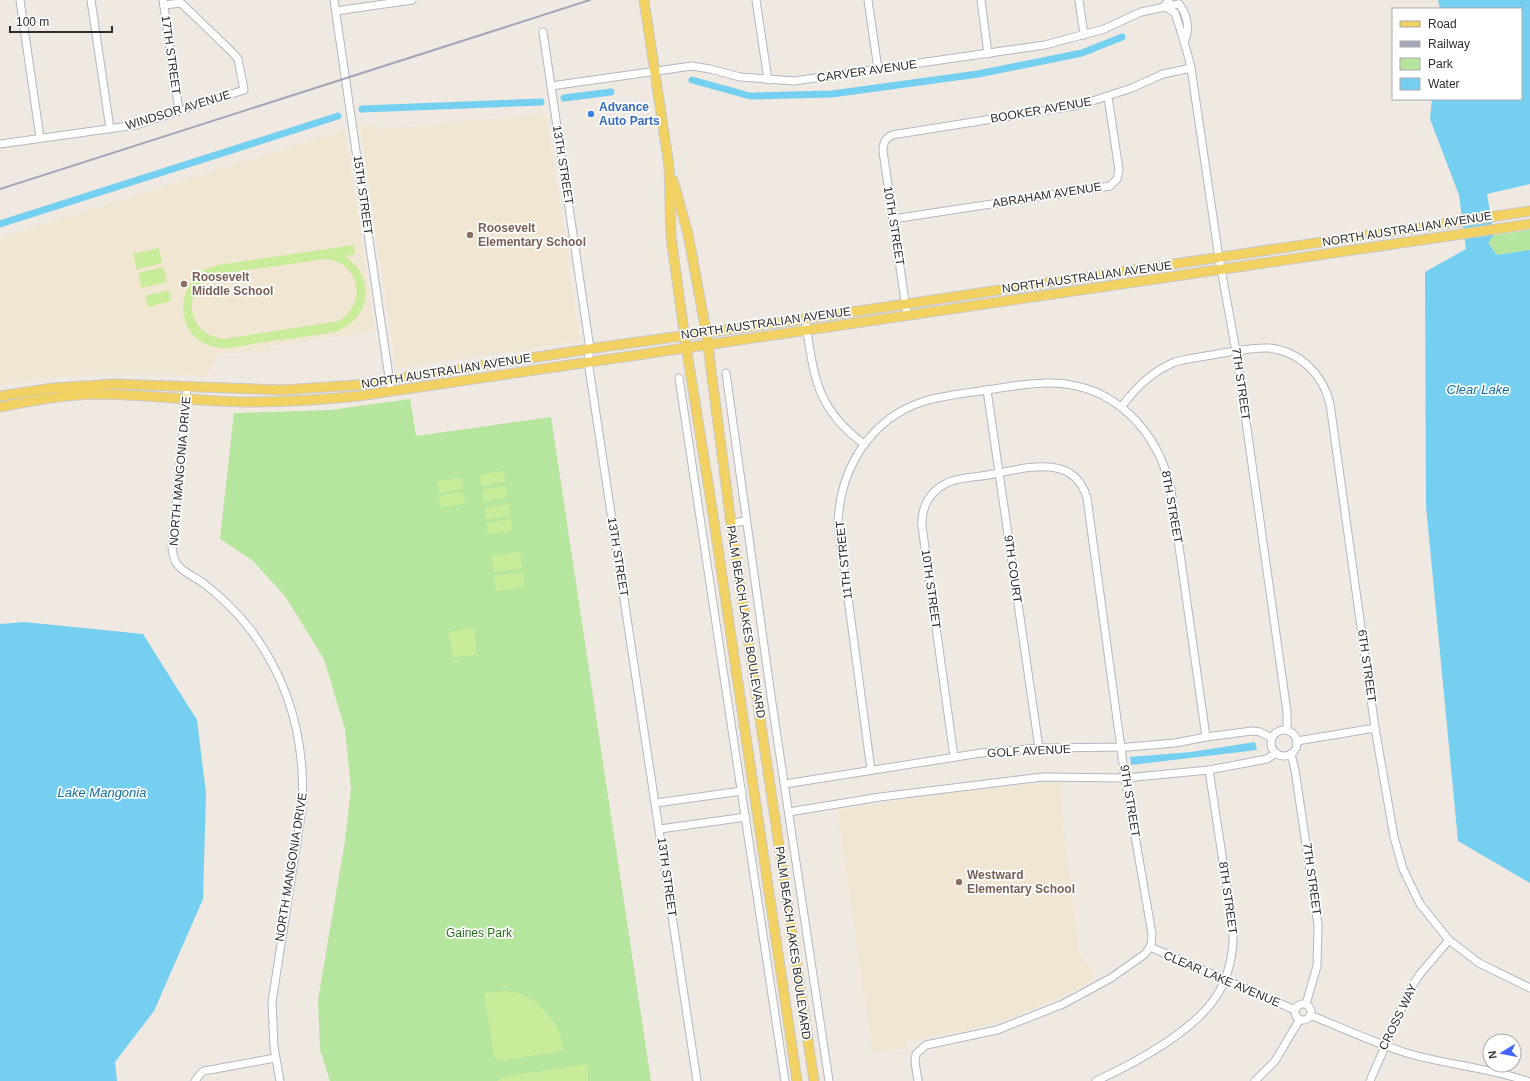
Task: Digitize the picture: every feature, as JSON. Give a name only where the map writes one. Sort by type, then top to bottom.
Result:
[{"type":"main road","name":"PALM BEACH LAKES BOULEVARD","points":[[644,0],[669,166],[671,237],[684,335],[722,574],[797,1081]]},
{"type":"main road","name":"PALM BEACH LAKES BOULEVARD","points":[[669,166],[688,234],[706,332],[738,572],[814,1081]]},
{"type":"main road","name":"NORTH AUSTRALIAN AVENUE","points":[[0,396],[84,385],[129,384],[283,390],[390,381],[590,349],[805,319],[1530,211]]},
{"type":"main road","name":"NORTH AUSTRALIAN AVENUE","points":[[0,407],[38,400],[92,394],[153,396],[242,402],[283,402],[358,396],[686,346],[807,330],[1221,268],[1530,224]]},
{"type":"main road","points":[[722,574],[738,572]]},
{"type":"main road","points":[[788,1018],[804,1015]]},
{"type":"street","points":[[20,0],[40,138]]},
{"type":"street","points":[[91,0],[110,129]]},
{"type":"street","name":"15TH STREET","points":[[334,0],[391,391]]},
{"type":"street","points":[[336,11],[412,0]]},
{"type":"street","points":[[756,0],[768,80]]},
{"type":"street","points":[[868,0],[878,69]]},
{"type":"street","points":[[981,0],[988,54]]},
{"type":"street","points":[[1079,0],[1084,34]]},
{"type":"street","points":[[1164,6],[1169,0]]},
{"type":"street","name":"WINDSOR AVENUE","points":[[0,144],[136,125],[244,90],[238,59],[232,52],[181,3],[164,2]]},
{"type":"street","name":"17TH STREET","points":[[164,2],[180,110]]},
{"type":"street","name":"CARVER AVENUE","points":[[551,86],[700,66],[740,78],[794,81],[1045,45],[1104,29],[1141,12],[1180,2]]},
{"type":"street","name":"7TH STREET","points":[[1180,2],[1186,18],[1188,33],[1185,40]]},
{"type":"street","name":"7TH STREET","points":[[1164,6],[1175,13],[1181,37],[1185,40],[1191,68],[1219,258],[1236,351],[1287,712],[1287,730]]},
{"type":"street","name":"13TH STREET","points":[[543,32],[590,349],[588,361],[697,1081]]},
{"type":"street","name":"BOOKER AVENUE","points":[[887,137],[1056,110],[1108,97],[1163,74],[1191,68]]},
{"type":"street","name":"ABRAHAM AVENUE","points":[[893,219],[1110,186],[1117,179],[1119,170],[1108,97]]},
{"type":"street","name":"10TH STREET","points":[[887,137],[883,146],[883,151],[907,315]]},
{"type":"street","points":[[805,319],[815,375],[822,398],[835,419],[864,444]]},
{"type":"street","name":"6TH STREET","points":[[1121,407],[1140,384],[1164,367],[1187,359],[1236,351],[1269,348],[1289,353],[1303,361],[1314,371],[1325,389],[1330,404],[1375,728],[1394,837],[1403,869],[1420,904],[1449,940],[1479,963],[1530,988]]},
{"type":"street","points":[[726,373],[772,704],[829,1081]]},
{"type":"street","points":[[679,378],[785,1081]]},
{"type":"street","name":"8TH STREET","points":[[987,390],[1038,383],[1070,385],[1100,394],[1121,407],[1149,436],[1160,454],[1167,474],[1206,737]]},
{"type":"street","name":"NORTH MANGONIA DRIVE","points":[[187,387],[172,547],[173,556],[181,568],[202,582],[232,609],[260,643],[286,692],[293,710],[301,749],[304,789],[302,809],[272,1002],[275,1058],[280,1081]]},
{"type":"street","name":"11TH STREET","points":[[871,770],[838,523],[842,492],[846,476],[864,444],[880,427],[892,418],[915,405],[940,397],[987,390]]},
{"type":"street","name":"9TH COURT","points":[[987,390],[1039,748]]},
{"type":"street","points":[[688,437],[699,434]]},
{"type":"street","name":"9TH STREET","points":[[999,473],[1040,467],[1056,467],[1074,476],[1086,493],[1125,778],[1152,934],[1150,948]]},
{"type":"street","name":"10TH STREET","points":[[954,757],[922,516],[929,497],[944,484],[954,480],[999,473]]},
{"type":"street","points":[[731,523],[746,520]]},
{"type":"street","points":[[758,706],[772,704]]},
{"type":"street","points":[[729,709],[742,707]]},
{"type":"street","points":[[1297,741],[1375,728]]},
{"type":"street","points":[[1280,730],[1287,730],[1294,734],[1297,741],[1296,749],[1291,754],[1283,756],[1276,753],[1272,746],[1272,738],[1280,730]]},
{"type":"street","name":"GOLF AVENUE","points":[[785,784],[954,757],[1039,748],[1122,748],[1175,743],[1252,731],[1260,732],[1272,738]]},
{"type":"street","points":[[789,812],[880,797],[1043,777],[1125,778],[1209,770],[1267,759],[1276,753]]},
{"type":"street","name":"7TH STREET","points":[[1291,754],[1296,770],[1318,925],[1317,966],[1306,1004]]},
{"type":"street","name":"8TH STREET","points":[[1096,1081],[1130,1064],[1181,1032],[1210,1004],[1224,980],[1232,957],[1233,928],[1209,770]]},
{"type":"street","points":[[656,803],[742,791]]},
{"type":"street","points":[[660,829],[746,817]]},
{"type":"street","name":"CROSS WAY","points":[[1370,1081],[1409,991],[1420,974],[1449,940]]},
{"type":"street","points":[[918,1081],[915,1062],[916,1054],[926,1045],[997,1030],[1063,1004],[1111,978],[1145,954],[1150,948]]},
{"type":"street","name":"CLEAR LAKE AVENUE","points":[[1150,948],[1295,1010]]},
{"type":"street","points":[[1299,1004],[1306,1004],[1310,1007],[1310,1014],[1305,1020],[1300,1019],[1296,1016],[1295,1010],[1299,1004]]},
{"type":"street","points":[[1310,1014],[1385,1044],[1435,1060],[1484,1069],[1527,1081]]},
{"type":"street","points":[[1255,1081],[1275,1061],[1300,1019]]},
{"type":"street","points":[[195,1081],[204,1071],[275,1058]]},
{"type":"shaded area","name":"Roosevelt Elementary School","points":[[546,114],[580,341],[396,368],[360,126],[375,124],[378,130]]},
{"type":"shaded area","name":"Roosevelt Middle School","points":[[345,130],[375,331],[270,346],[270,350],[218,354],[206,377],[172,374],[108,373],[42,378],[0,385],[0,238]]},
{"type":"shaded area","name":"Westward Elementary School","points":[[1060,782],[1062,816],[1078,949],[1095,979],[1077,989],[1019,1015],[968,1030],[905,1041],[906,1048],[873,1053],[837,810],[961,791]]},
{"type":"green space","points":[[1530,230],[1530,250],[1497,255],[1488,243],[1494,235]]},
{"type":"green space","points":[[354,245],[355,254],[345,256],[362,276],[365,288],[365,300],[361,311],[354,320],[343,328],[330,333],[232,348],[216,347],[201,341],[191,332],[185,320],[183,306],[186,293],[193,281],[203,271],[218,265]],"holes":[[[325,259],[337,262],[346,267],[352,275],[356,284],[357,294],[354,304],[348,313],[339,321],[224,339],[211,335],[201,328],[195,319],[192,308],[193,297],[198,287],[207,279],[220,274]]]},
{"type":"green space","points":[[159,248],[162,263],[137,270],[133,254]]},
{"type":"green space","points":[[163,267],[167,282],[142,288],[138,273]]},
{"type":"green space","points":[[169,290],[171,301],[148,307],[145,296]]},
{"type":"green space","name":"Gaines Park","points":[[410,399],[416,436],[551,417],[651,1081],[330,1081],[320,1050],[318,1000],[345,841],[351,788],[345,729],[324,659],[285,596],[252,560],[220,539],[234,413],[331,410]]},
{"type":"green space","points":[[504,471],[505,482],[481,486],[480,475]]},
{"type":"green space","points":[[461,478],[463,489],[439,493],[437,481]]},
{"type":"green space","points":[[506,486],[507,497],[483,501],[482,490]]},
{"type":"green space","points":[[463,492],[465,504],[441,507],[439,496]]},
{"type":"green space","points":[[509,504],[510,516],[486,519],[485,508]]},
{"type":"green space","points":[[511,519],[512,531],[488,534],[487,523]]},
{"type":"green space","points":[[520,552],[522,568],[494,572],[491,556]]},
{"type":"green space","points":[[523,572],[525,587],[496,591],[494,576]]},
{"type":"green space","points":[[475,628],[476,631],[474,631],[477,654],[452,658],[453,655],[448,632]]},
{"type":"green space","points":[[505,991],[522,994],[537,1003],[554,1022],[561,1036],[563,1051],[498,1061],[494,1057],[484,993]]},
{"type":"green space","points":[[588,1064],[588,1081],[497,1081],[501,1077]]},
{"type":"water","name":"Clear Lake","points":[[1438,0],[1530,0],[1530,184],[1487,194],[1494,235],[1488,243],[1497,255],[1530,250],[1530,883],[1458,841],[1426,506],[1425,272],[1466,249],[1459,195],[1430,119],[1432,100],[1522,100],[1522,8],[1440,8]]},
{"type":"water","name":"Lake Mangonia","points":[[24,622],[143,634],[197,720],[206,793],[203,899],[154,1011],[115,1062],[117,1081],[0,1081],[0,624]]},
{"type":"water","points":[[1255,742],[1257,750],[1131,765],[1130,757],[1191,752]]},
{"type":"waterway","points":[[692,80],[750,96],[832,94],[978,74],[1082,53],[1122,37]]},
{"type":"waterway","points":[[564,98],[611,92]]},
{"type":"waterway","points":[[362,109],[541,102]]},
{"type":"waterway","points":[[0,224],[338,116]]},
{"type":"railway","points":[[0,189],[590,0]]},
{"type":"place","name":"Advance Auto Parts","points":[[591,114]]},
{"type":"place","name":"Roosevelt Elementary School","points":[[470,235]]},
{"type":"place","name":"Roosevelt Middle School","points":[[184,284]]},
{"type":"place","name":"Westward Elementary School","points":[[959,882]]}]
